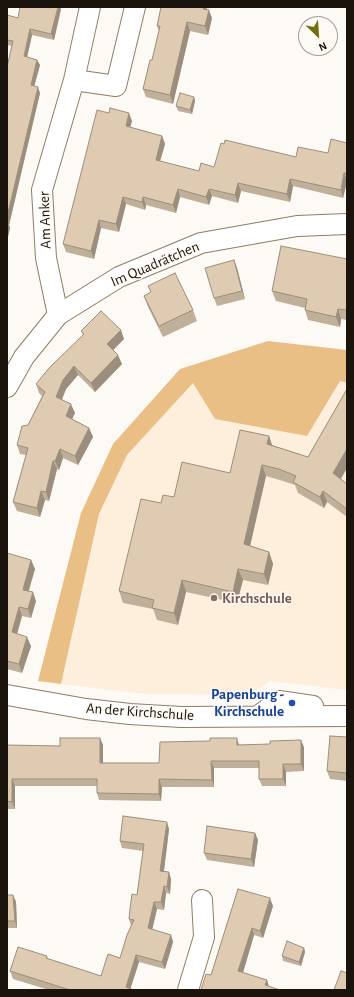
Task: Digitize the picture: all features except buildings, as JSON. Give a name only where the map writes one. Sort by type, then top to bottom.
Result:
[{"type":"street","name":"Am Anker","points":[[58,315],[46,258],[42,190],[74,80],[90,7]]},
{"type":"street","points":[[74,80],[116,86],[135,7]]},
{"type":"street","name":"Im Quadrätchen","points":[[7,386],[24,357],[58,315],[119,277],[201,243],[297,226],[347,224]]},
{"type":"street","name":"An der Kirchschule","points":[[7,695],[86,709],[130,714],[181,717],[347,716]]},
{"type":"street","points":[[258,716],[278,701],[347,711]]},
{"type":"street","points":[[188,990],[204,937],[202,900]]},
{"type":"shaded area","points":[[268,341],[347,350],[347,383],[340,381],[307,436],[215,419],[193,383],[127,455],[99,514],[61,684],[38,681],[81,513],[113,444],[180,369]]},
{"type":"shaded area","name":"Kirchschule","points":[[340,381],[347,383],[347,690],[270,681],[250,695],[146,694],[61,684],[99,514],[127,455],[193,382],[215,419]]},
{"type":"place","name":"Kirchschule","points":[[214,598]]},
{"type":"place","name":"Papenburg - Kirchschule","points":[[292,703]]}]
